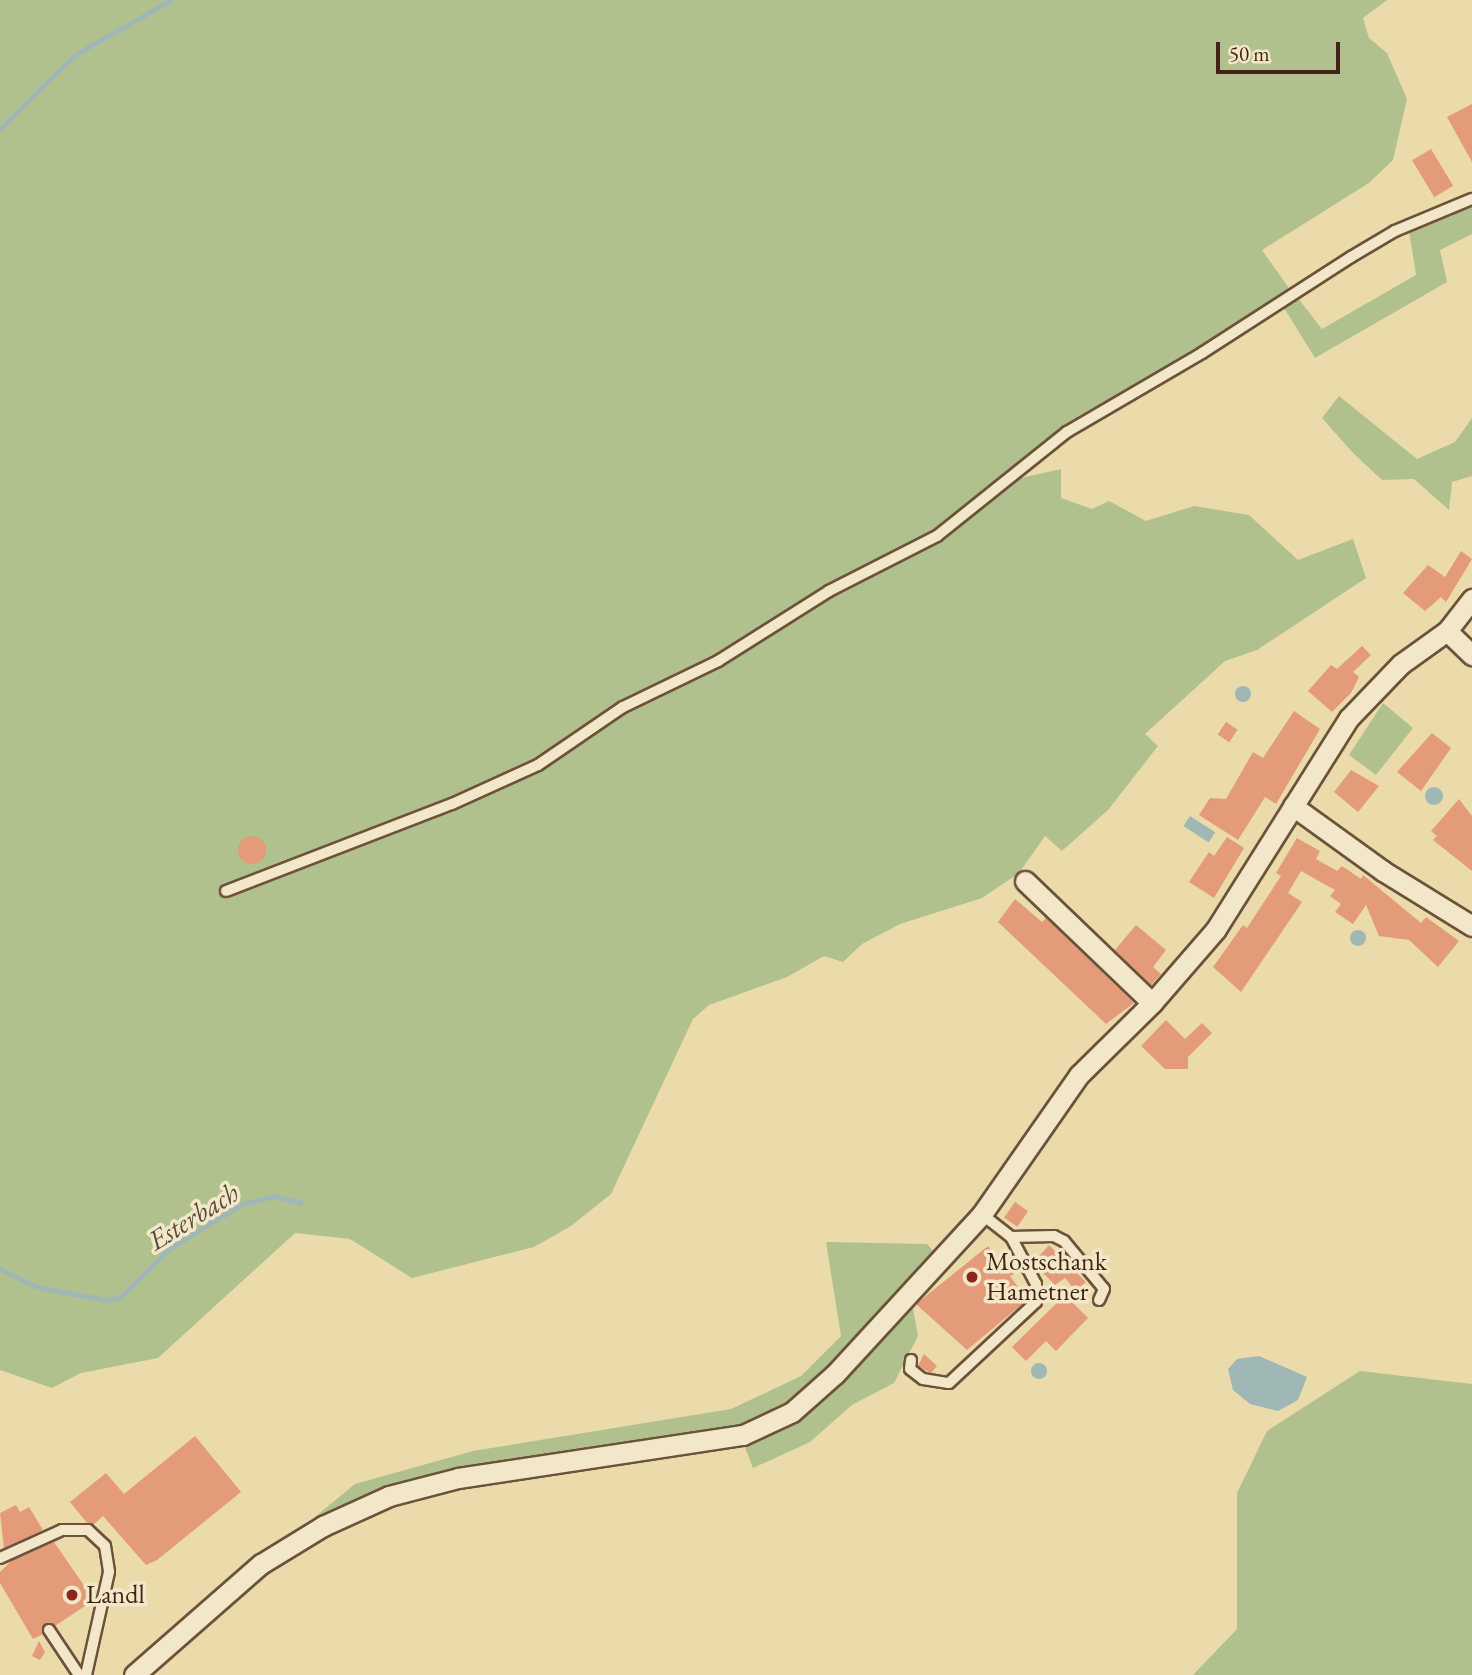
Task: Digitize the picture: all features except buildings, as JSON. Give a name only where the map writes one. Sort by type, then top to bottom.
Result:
[{"type":"street","points":[[134,1675],[261,1564],[323,1526],[389,1496],[458,1478],[715,1440],[766,1427],[792,1412],[835,1374],[982,1214],[1072,1085],[1152,1003],[1216,929],[1349,718],[1401,664],[1447,631],[1472,599]]},
{"type":"street","points":[[1447,631],[1472,655]]},
{"type":"street","points":[[1293,806],[1354,851],[1472,926]]},
{"type":"street","points":[[1025,881],[1152,1003]]},
{"type":"lane","points":[[226,891],[452,804],[538,765],[623,707],[718,661],[829,591],[937,536],[1067,432],[1208,350],[1350,257],[1395,231],[1472,199]]},
{"type":"lane","points":[[911,1360],[910,1369],[923,1379],[949,1383],[1036,1302],[1037,1284],[1011,1237],[982,1214]]},
{"type":"lane","points":[[1011,1237],[1054,1236],[1064,1241],[1104,1289],[1098,1300]]},
{"type":"lane","points":[[0,1558],[62,1530],[88,1530],[105,1546],[109,1572],[86,1675]]},
{"type":"lane","points":[[50,1630],[79,1675]]},
{"type":"green space","points":[[0,0],[1387,0],[1363,18],[1369,38],[1387,53],[1407,99],[1393,160],[1369,183],[1262,250],[1293,294],[1014,471],[1021,478],[1061,469],[1061,498],[1092,509],[1109,501],[1146,521],[1194,506],[1249,515],[1298,560],[1353,539],[1366,578],[1257,650],[1225,661],[1145,734],[1158,746],[1108,810],[1062,851],[1045,836],[1019,873],[982,898],[900,924],[862,944],[843,962],[824,956],[787,977],[709,1005],[693,1019],[611,1194],[571,1226],[534,1247],[412,1278],[350,1239],[295,1233],[158,1358],[81,1373],[52,1388],[0,1370]]},
{"type":"green space","points":[[1472,203],[1472,234],[1440,250],[1447,282],[1315,358],[1284,308],[1297,297],[1322,329],[1416,275],[1409,231]]},
{"type":"green space","points":[[1339,396],[1417,459],[1455,442],[1472,418],[1472,476],[1452,482],[1449,510],[1414,479],[1382,480],[1354,454],[1322,418]]},
{"type":"green space","points":[[1383,703],[1413,728],[1376,775],[1349,755]]},
{"type":"green space","points":[[826,1242],[927,1244],[935,1253],[796,1404],[728,1432],[521,1461],[292,1536],[355,1484],[473,1451],[731,1409],[801,1376],[841,1336]]},
{"type":"green space","points":[[911,1297],[918,1336],[894,1383],[852,1405],[810,1442],[753,1468],[743,1442],[778,1432],[814,1402]]},
{"type":"green space","points":[[1360,1371],[1472,1384],[1472,1675],[1193,1675],[1237,1629],[1237,1493],[1267,1431]]},
{"type":"water","points":[[1243,686],[1249,688],[1249,700],[1243,702],[1237,700],[1235,694],[1237,688]]},
{"type":"water","points":[[1430,787],[1438,787],[1443,796],[1441,803],[1430,805],[1425,800],[1425,792]]},
{"type":"water","points":[[1190,816],[1215,832],[1209,842],[1183,826]]},
{"type":"water","points":[[1358,930],[1364,932],[1364,944],[1358,946],[1352,944],[1350,938],[1352,932]]},
{"type":"water","points":[[1259,1356],[1307,1377],[1298,1400],[1278,1411],[1250,1404],[1233,1390],[1228,1369],[1237,1359]]},
{"type":"water","points":[[1036,1363],[1042,1363],[1047,1371],[1045,1377],[1036,1379],[1031,1374],[1031,1368]]},
{"type":"waterway","name":"Esterbach","points":[[0,129],[76,54],[171,0]]},
{"type":"waterway","name":"Esterbach","points":[[0,1269],[37,1287],[106,1300],[121,1297],[170,1248],[242,1204],[273,1196],[300,1202]]},
{"type":"place","name":"Mostschank Hametner","points":[[972,1277]]},
{"type":"place","name":"Landl","points":[[72,1595]]}]
